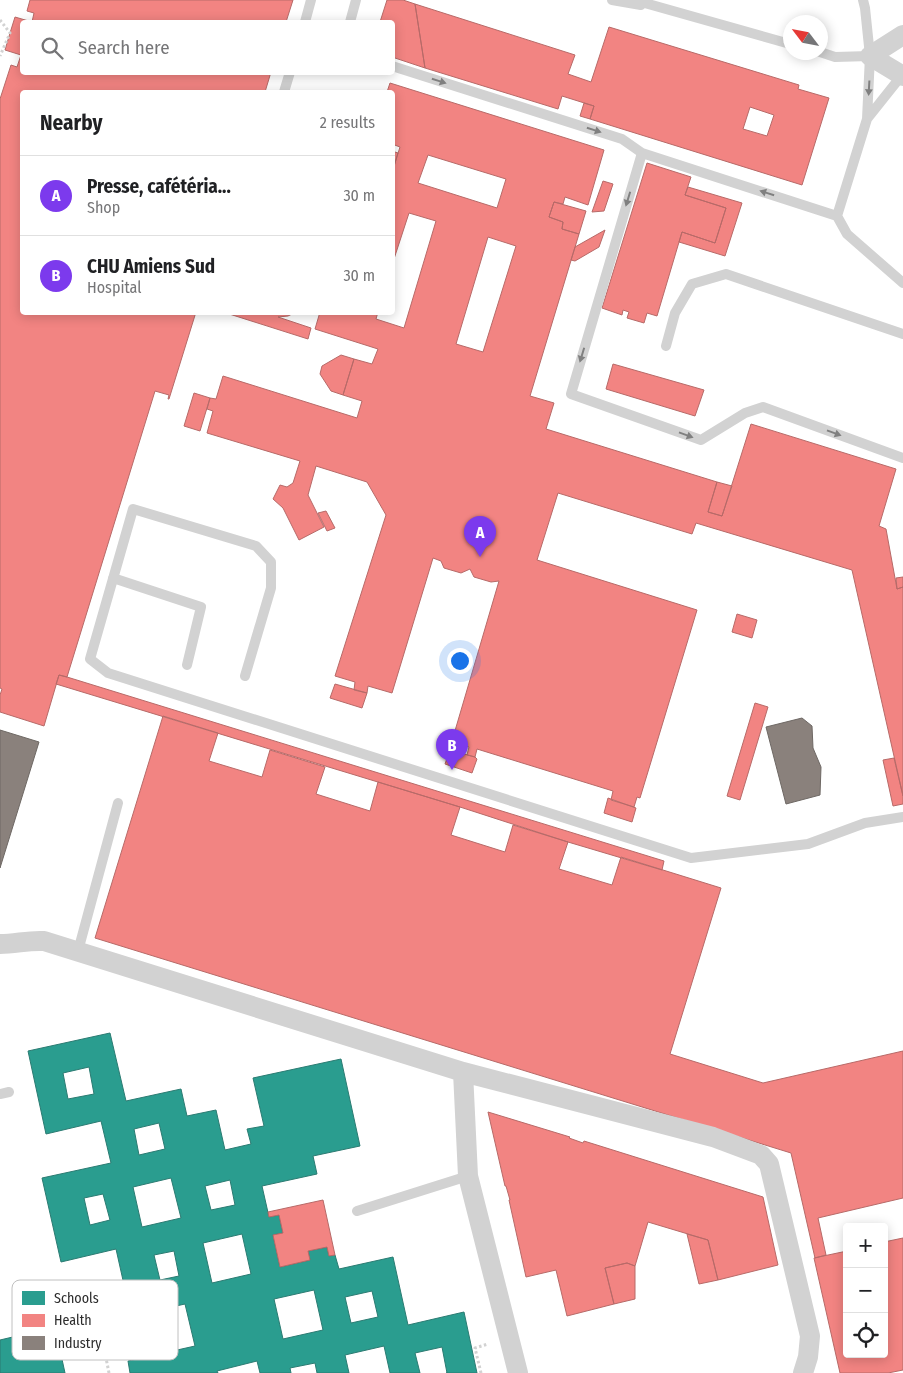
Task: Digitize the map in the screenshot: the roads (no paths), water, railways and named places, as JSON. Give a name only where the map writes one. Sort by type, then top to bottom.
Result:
[{"type":"street","points":[[902,75],[870,56],[903,35]]},
{"type":"street","points":[[0,944],[11,944],[28,940],[44,941],[462,1072],[713,1137],[761,1155],[769,1164],[810,1336],[808,1356],[803,1373]]},
{"type":"street","points":[[462,1072],[468,1176],[518,1373]]},
{"type":"lane","points":[[306,20],[311,0]]},
{"type":"lane","points":[[351,20],[356,0]]},
{"type":"lane","points":[[612,0],[674,12]]},
{"type":"lane","points":[[634,0],[783,42]]},
{"type":"lane","points":[[836,216],[867,119],[870,56],[863,0]]},
{"type":"lane","points":[[828,55],[835,57],[870,56]]},
{"type":"lane","points":[[395,67],[622,139],[642,153],[836,216],[847,234],[903,283]]},
{"type":"lane","points":[[285,90],[289,75]]},
{"type":"lane","points":[[867,119],[902,75]]},
{"type":"lane","points":[[642,153],[570,394],[701,440],[745,413],[762,407],[903,458]]},
{"type":"lane","points":[[666,346],[675,313],[692,284],[726,274],[903,334]]},
{"type":"lane","points":[[245,676],[271,588],[271,562],[256,546],[133,508],[90,659],[108,673],[691,858],[808,844],[865,823],[903,817]]},
{"type":"lane","points":[[113,578],[201,606],[187,665]]},
{"type":"lane","points":[[78,951],[118,804]]},
{"type":"lane","points":[[357,1211],[468,1176]]},
{"type":"place","name":"Presse, cafétéria...","points":[[480,557]]},
{"type":"place","name":"CHU Amiens Sud","points":[[452,770]]}]
